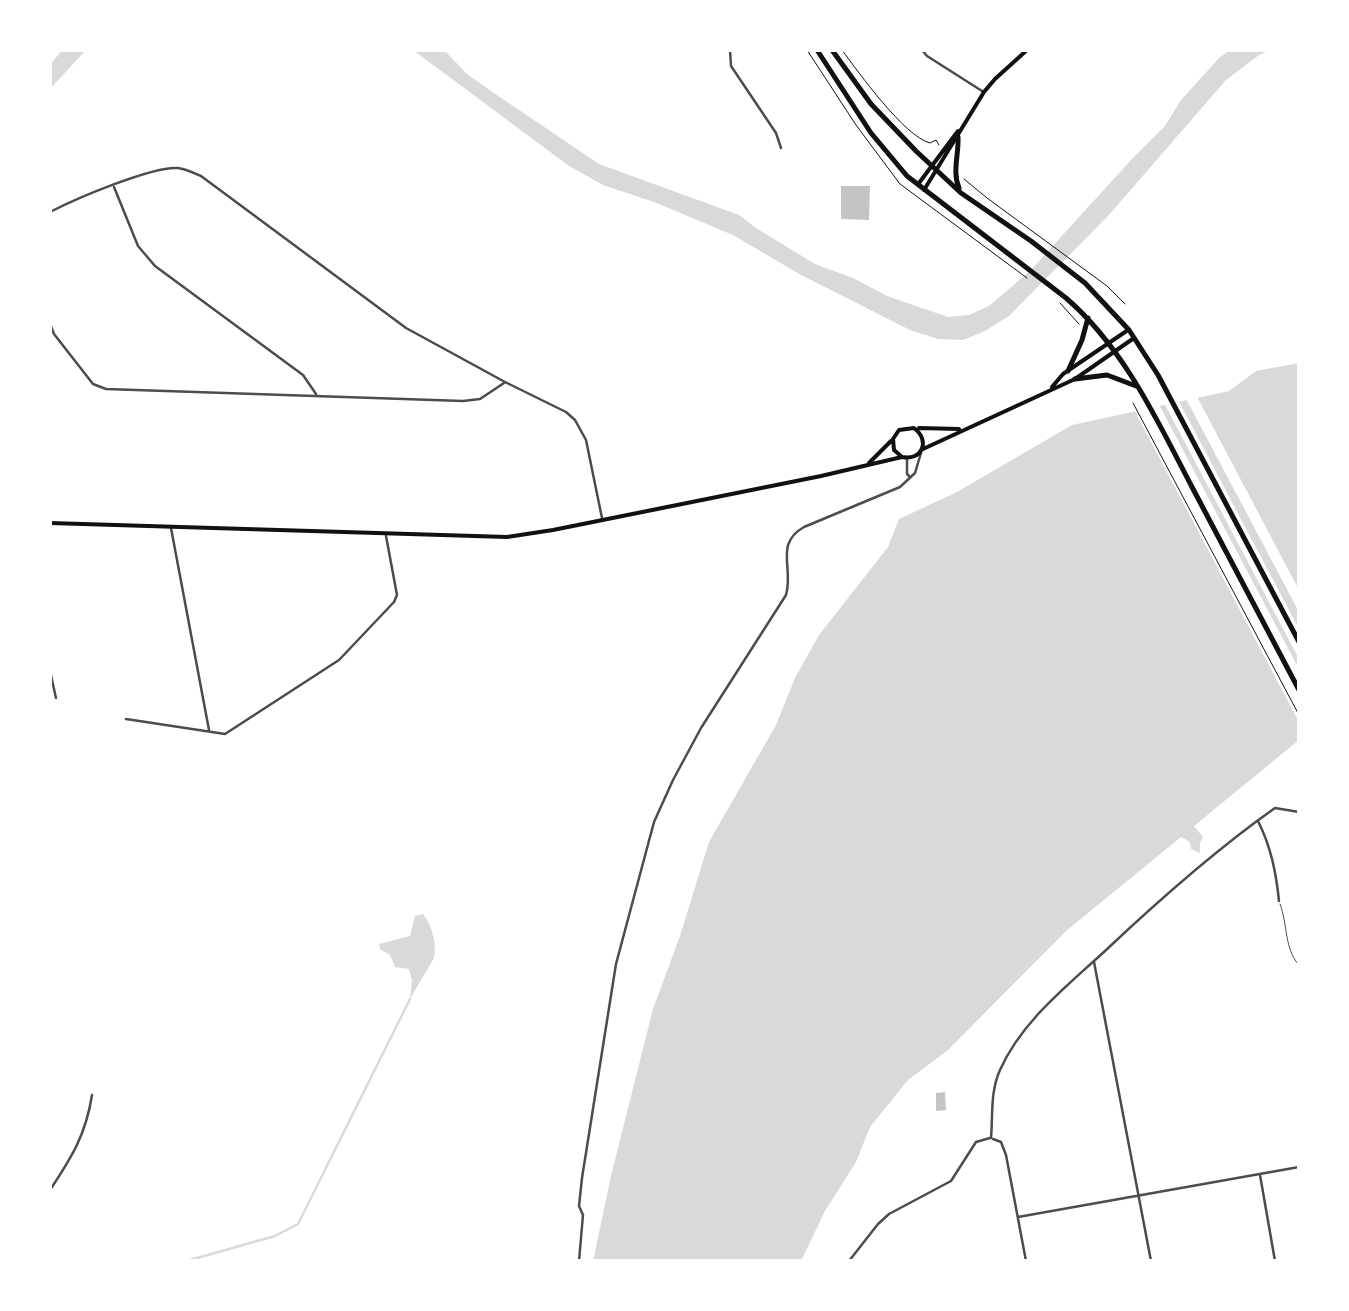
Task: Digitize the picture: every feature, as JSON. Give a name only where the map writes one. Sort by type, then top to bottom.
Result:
[{"type":"highway","points":[[817,50],[880,146],[906,176],[1015,264],[1053,288],[1088,317],[1109,343],[1145,397],[1299,690]]},
{"type":"highway","points":[[832,50],[871,104],[934,167],[961,192],[1068,270],[1128,330],[1164,388],[1299,642]]},
{"type":"highway","points":[[958,137],[956,181],[961,192]]},
{"type":"highway","points":[[1068,372],[1088,317]]},
{"type":"highway","points":[[1075,379],[1107,375],[1139,387]]},
{"type":"main road","points":[[934,167],[958,137],[984,92],[1027,50]]},
{"type":"main road","points":[[921,187],[961,128]]},
{"type":"main road","points":[[1048,390],[1128,330]]},
{"type":"main road","points":[[50,523],[507,537],[904,458],[1075,379],[1134,338]]},
{"type":"main road","points":[[914,428],[924,439],[922,451]]},
{"type":"main road","points":[[866,466],[899,430],[964,428]]},
{"type":"main road","points":[[893,439],[894,450],[904,458]]},
{"type":"street","points":[[730,50],[731,66],[776,133],[781,148]]},
{"type":"street","points":[[922,50],[984,92]]},
{"type":"street","points":[[50,212],[88,194],[162,170],[178,168],[201,176],[406,328],[566,412],[586,440],[602,520]]},
{"type":"street","points":[[114,186],[138,246],[154,266],[303,374],[317,396]]},
{"type":"street","points":[[50,324],[94,384],[106,389],[463,401],[480,399],[505,382]]},
{"type":"street","points":[[578,1261],[582,1178],[608,1006],[645,851],[662,803],[701,728],[786,596],[787,545],[792,534],[900,487],[915,473],[922,451]]},
{"type":"street","points":[[904,458],[911,477]]},
{"type":"street","points":[[171,528],[209,731]]},
{"type":"street","points":[[126,719],[225,734],[338,660],[397,595],[386,534]]},
{"type":"street","points":[[50,670],[56,698]]},
{"type":"street","points":[[992,1138],[997,1076],[1033,1019],[1150,909],[1236,836],[1275,808],[1299,812]]},
{"type":"street","points":[[1258,820],[1268,840],[1279,901]]},
{"type":"street","points":[[1094,961],[1151,1261]]},
{"type":"street","points":[[50,1190],[82,1139],[92,1095]]},
{"type":"street","points":[[992,1138],[1003,1146],[1026,1261]]},
{"type":"street","points":[[849,1261],[889,1214],[946,1185],[976,1142],[992,1138]]},
{"type":"street","points":[[1018,1217],[1299,1166]]},
{"type":"street","points":[[1260,1173],[1275,1261]]},
{"type":"lane","points":[[1279,901],[1286,920],[1289,950],[1299,965]]},
{"type":"path","points":[[806,50],[885,166],[911,193],[1015,264]]},
{"type":"path","points":[[842,50],[870,88],[917,137],[930,143],[936,140]]},
{"type":"path","points":[[964,178],[1108,286],[1125,304]]},
{"type":"path","points":[[1055,298],[1078,320],[1079,330]]},
{"type":"path","points":[[1133,403],[1299,715]]},
{"type":"shaded area","points":[[62,50],[86,50],[50,89],[50,65]]},
{"type":"shaded area","points":[[413,50],[444,50],[467,74],[599,164],[739,215],[815,264],[887,296],[948,317],[969,315],[989,306],[1030,271],[1165,126],[1181,100],[1220,57],[1230,50],[1271,50],[1226,80],[1108,216],[1009,316],[963,340],[938,339],[910,330],[801,275],[733,235],[603,185],[569,166]]},
{"type":"shaded area","points":[[1299,363],[1299,740],[1194,826],[1203,837],[1200,853],[1181,837],[1066,931],[948,1050],[908,1080],[870,1127],[856,1162],[825,1211],[801,1261],[593,1261],[653,1009],[709,842],[776,725],[795,678],[819,635],[888,547],[899,519],[957,492],[1072,425],[1229,391],[1256,371]]},
{"type":"shaded area","points":[[423,914],[433,935],[434,958],[410,999],[409,969],[395,967],[379,944],[410,936],[415,916]]},
{"type":"pier","points":[[1195,393],[1299,590],[1299,612],[1184,395]]},
{"type":"pier","points":[[1176,396],[1299,629],[1299,659],[1162,399]]},
{"type":"pier","points":[[1157,401],[1299,669],[1299,722],[1132,406]]},
{"type":"building","points":[[841,186],[870,186],[869,220],[841,219]]},
{"type":"building","points":[[945,1092],[946,1110],[936,1111],[936,1093]]},
{"type":"waterway","points":[[190,1260],[275,1236],[298,1224],[410,999]]}]
